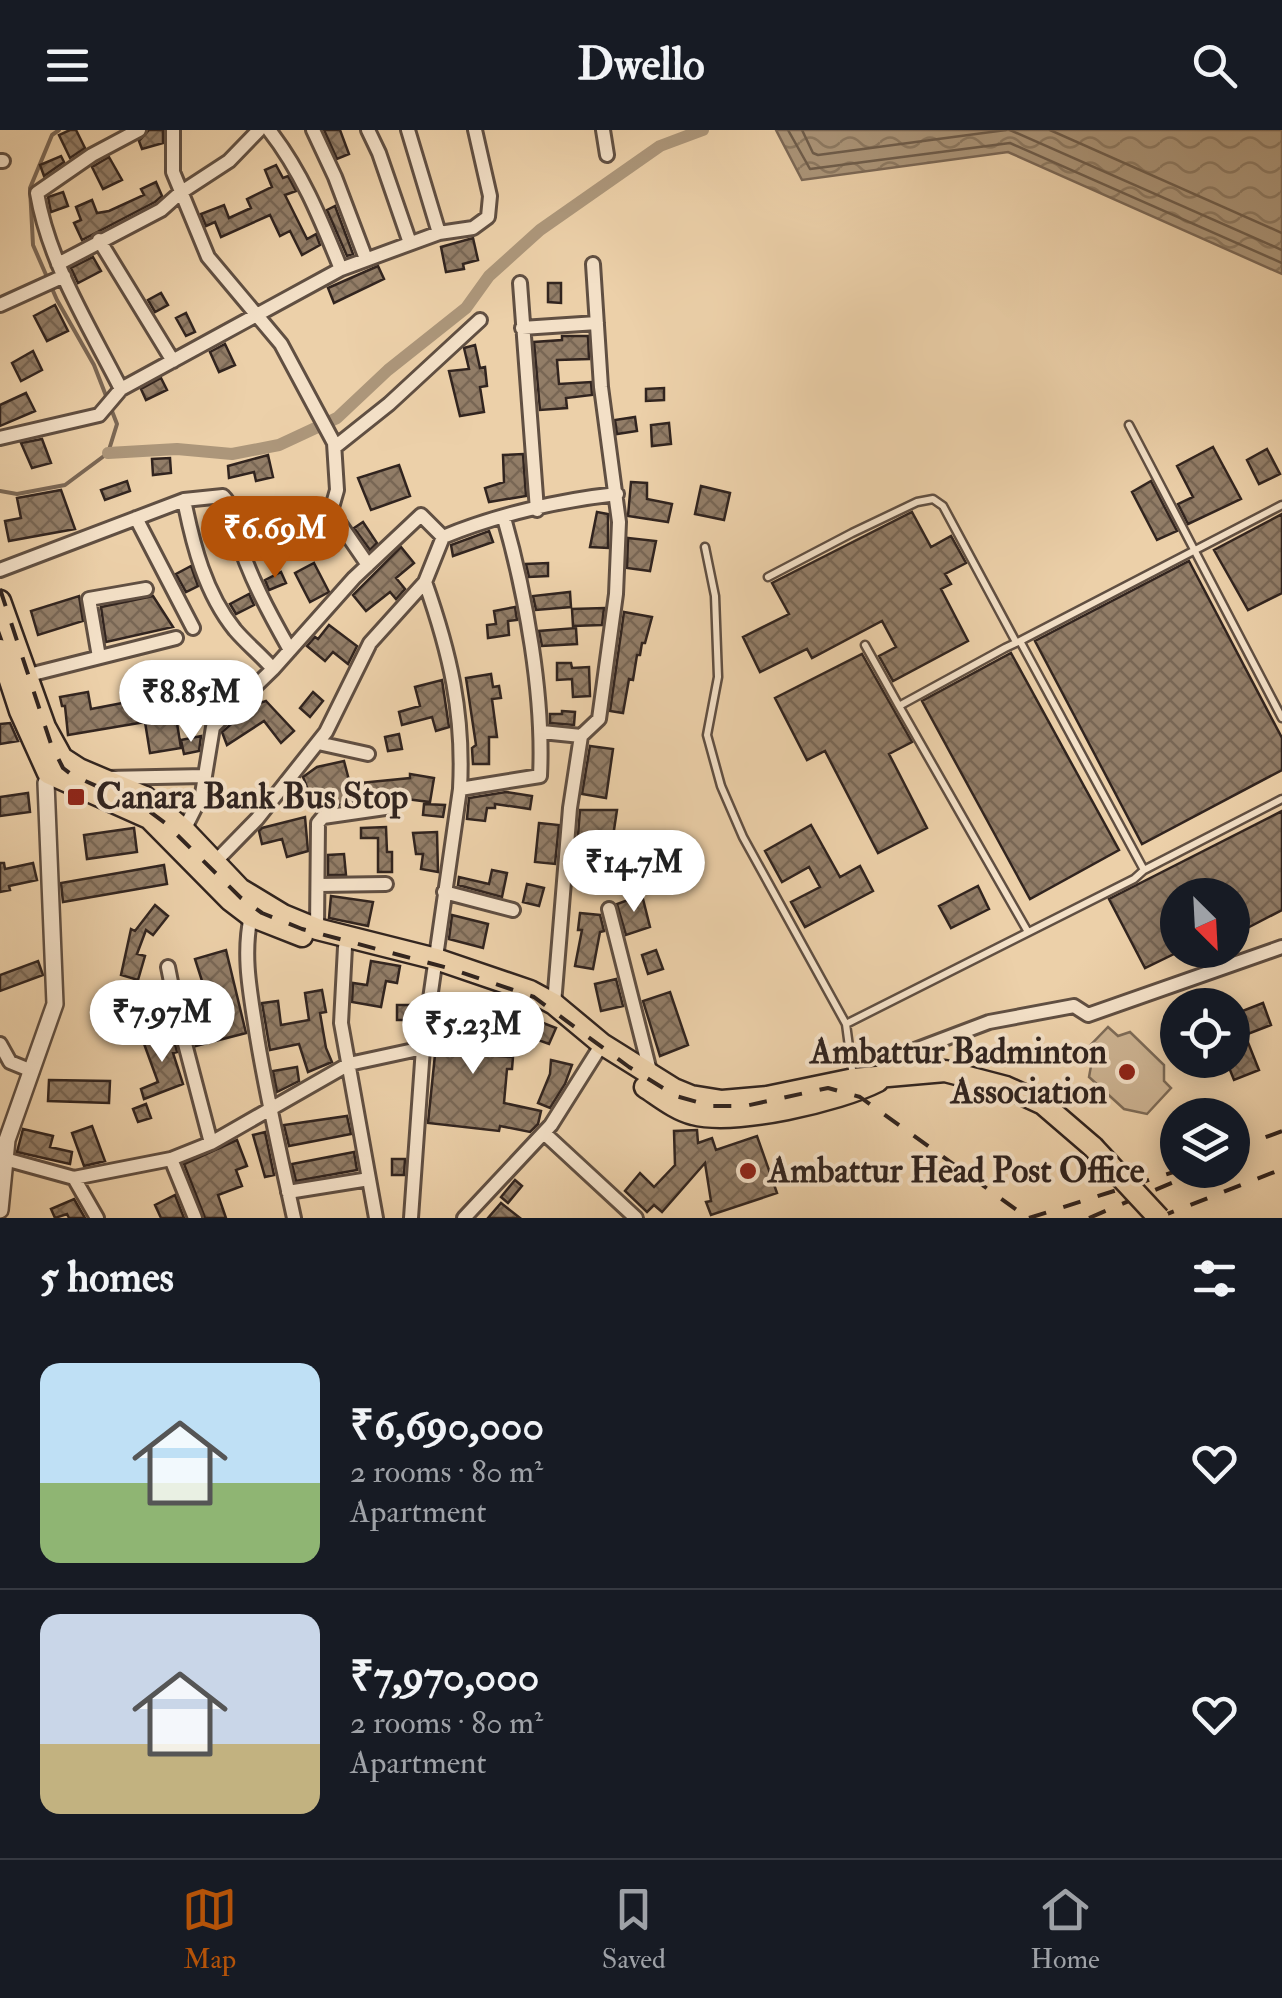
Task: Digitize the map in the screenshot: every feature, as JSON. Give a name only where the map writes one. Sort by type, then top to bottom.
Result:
[{"type":"highway","points":[[0,601],[55,765]]},
{"type":"highway","points":[[0,650],[20,711],[55,765],[149,818],[230,900],[251,916],[276,928],[345,947],[435,965],[524,1003],[691,1096],[722,1101],[768,1097],[854,1078],[945,1072],[1006,1087],[1043,1104],[1093,1146],[1158,1218]]},
{"type":"highway","points":[[55,765],[104,778],[145,798],[256,900],[317,930],[530,990],[554,1004],[599,1048],[669,1103],[693,1114],[725,1116],[771,1111],[853,1094],[889,1077]]},
{"type":"street","points":[[121,389],[61,270],[42,224],[37,193],[92,154],[140,130]]},
{"type":"street","points":[[173,130],[173,172],[208,257],[281,344],[335,445],[337,490],[331,511]]},
{"type":"street","points":[[0,305],[26,295],[99,240],[161,210],[180,192],[229,160],[259,130]]},
{"type":"street","points":[[269,130],[290,156],[341,269]]},
{"type":"street","points":[[313,130],[366,259]]},
{"type":"street","points":[[368,130],[380,153],[410,243]]},
{"type":"street","points":[[408,130],[439,233]]},
{"type":"street","points":[[0,436],[99,414],[121,389],[341,269],[439,233],[473,228],[488,217],[490,196],[475,130]]},
{"type":"street","points":[[603,130],[607,155]]},
{"type":"street","points":[[99,240],[173,361]]},
{"type":"street","points":[[554,1004],[570,808],[580,736],[599,719],[616,594],[618,494],[602,387],[593,264]]},
{"type":"street","points":[[520,284],[537,510]]},
{"type":"street","points":[[335,445],[389,404],[480,320]]},
{"type":"street","points":[[522,328],[597,323]]},
{"type":"street","points":[[443,537],[504,518],[618,494]]},
{"type":"street","points":[[0,570],[184,500],[223,496],[231,504],[246,562],[290,650]]},
{"type":"street","points":[[184,500],[192,542],[206,581],[232,627],[273,669]]},
{"type":"street","points":[[233,518],[331,511]]},
{"type":"street","points":[[331,511],[368,565]]},
{"type":"street","points":[[184,830],[202,794],[213,727],[421,515],[443,537]]},
{"type":"street","points":[[136,518],[193,628]]},
{"type":"street","points":[[460,789],[540,776],[542,732],[516,563],[504,518]]},
{"type":"street","points":[[214,864],[257,819],[326,732],[370,643],[425,582],[443,537]]},
{"type":"street","points":[[410,1218],[423,1048],[460,789],[462,750],[459,698],[425,582]]},
{"type":"street","points":[[99,657],[89,599],[146,589]]},
{"type":"street","points":[[25,676],[176,638]]},
{"type":"street","points":[[542,732],[580,736]]},
{"type":"street","points":[[318,742],[368,754]]},
{"type":"street","points":[[0,1210],[8,1140],[55,1004],[55,765]]},
{"type":"street","points":[[104,778],[205,776]]},
{"type":"street","points":[[317,930],[318,823],[323,817],[392,808]]},
{"type":"street","points":[[319,886],[386,884]]},
{"type":"street","points":[[444,892],[513,910]]},
{"type":"street","points":[[609,908],[651,1074]]},
{"type":"street","points":[[251,916],[245,942],[248,975],[269,1108],[294,1218]]},
{"type":"street","points":[[345,947],[341,1023],[376,1218]]},
{"type":"street","points":[[889,1077],[907,1053],[989,1022],[1074,1006],[1088,1014],[1282,947]]},
{"type":"street","points":[[168,967],[211,1142]]},
{"type":"street","points":[[0,1044],[10,1062],[32,1070]]},
{"type":"street","points":[[5,1160],[74,1178],[171,1159],[211,1142],[349,1064],[423,1048]]},
{"type":"street","points":[[467,1217],[544,1133],[599,1048]]},
{"type":"street","points":[[544,1133],[636,1218]]},
{"type":"street","points":[[171,1159],[195,1218]]},
{"type":"street","points":[[74,1178],[97,1218]]},
{"type":"street","points":[[288,1192],[369,1179]]},
{"type":"lane","points":[[1129,425],[1282,718]]},
{"type":"lane","points":[[768,577],[917,502],[934,498],[942,506],[1144,870]]},
{"type":"lane","points":[[898,706],[1282,505]]},
{"type":"lane","points":[[705,546],[715,596],[718,677],[708,734],[720,786],[743,836],[846,1024],[854,1078]]},
{"type":"lane","points":[[865,645],[1028,932]]},
{"type":"lane","points":[[846,1024],[1134,879],[1144,870],[1282,799]]},
{"type":"shaded area","name":"Ambattur Badminton Association","points":[[1108,1027],[1118,1036],[1130,1032],[1160,1061],[1160,1078],[1171,1088],[1147,1114],[1124,1109],[1089,1077],[1091,1066],[1080,1056]]},
{"type":"water","points":[[776,130],[1282,130],[1282,274],[1008,152],[802,180]]},
{"type":"building","points":[[76,130],[85,148],[70,158],[59,135]]},
{"type":"building","points":[[149,130],[163,130],[163,143],[142,149],[139,141]]},
{"type":"building","points":[[324,130],[340,130],[349,154],[337,159]]},
{"type":"building","points":[[61,156],[64,162],[44,176],[40,165]]},
{"type":"building","points":[[109,157],[122,180],[103,189],[92,167]]},
{"type":"building","points":[[276,165],[296,191],[285,195],[307,239],[316,234],[320,245],[302,255],[290,231],[280,236],[270,215],[221,237],[215,222],[206,226],[201,214],[224,205],[229,218],[251,208],[247,199],[272,187],[265,170]]},
{"type":"building","points":[[156,182],[162,196],[155,202],[82,240],[74,223],[81,220],[76,207],[92,200],[97,213],[109,211],[144,195],[141,189]]},
{"type":"building","points":[[63,192],[68,206],[51,212],[48,197]]},
{"type":"building","points":[[335,206],[353,254],[347,256],[327,210]]},
{"type":"building","points":[[473,238],[478,260],[463,264],[464,269],[446,272],[441,247]]},
{"type":"building","points":[[93,257],[101,271],[78,283],[71,268]]},
{"type":"building","points":[[378,266],[384,279],[334,303],[328,288]]},
{"type":"building","points":[[548,283],[561,283],[561,303],[548,302]]},
{"type":"building","points":[[161,293],[168,305],[155,312],[148,300]]},
{"type":"building","points":[[55,305],[68,331],[47,341],[34,316]]},
{"type":"building","points":[[186,313],[195,332],[186,336],[176,318]]},
{"type":"building","points":[[562,336],[588,336],[589,359],[557,360],[559,384],[591,382],[592,395],[566,398],[567,408],[540,410],[534,342],[562,340]]},
{"type":"building","points":[[225,344],[235,365],[219,372],[210,352]]},
{"type":"building","points":[[475,345],[480,368],[485,367],[487,386],[480,387],[484,412],[460,416],[449,371],[469,369],[464,348]]},
{"type":"building","points":[[33,351],[42,370],[21,381],[12,363]]},
{"type":"building","points":[[161,378],[167,390],[146,400],[141,389]]},
{"type":"building","points":[[664,388],[664,400],[646,401],[646,389]]},
{"type":"building","points":[[26,393],[35,411],[0,426],[0,405]]},
{"type":"building","points":[[635,417],[637,431],[617,434],[615,420]]},
{"type":"building","points":[[669,423],[671,444],[652,446],[651,425]]},
{"type":"building","points":[[42,439],[51,463],[32,468],[21,443]]},
{"type":"building","points":[[1213,447],[1241,499],[1188,524],[1178,504],[1193,497],[1177,466]]},
{"type":"building","points":[[1267,449],[1280,474],[1259,484],[1247,460]]},
{"type":"building","points":[[523,454],[526,496],[489,502],[485,488],[504,482],[503,455]]},
{"type":"building","points":[[268,455],[273,477],[256,481],[254,472],[229,478],[228,466]]},
{"type":"building","points":[[170,458],[171,473],[153,475],[152,459]]},
{"type":"building","points":[[399,465],[410,496],[371,510],[358,478]]},
{"type":"building","points":[[127,481],[130,491],[105,500],[101,490]]},
{"type":"building","points":[[1151,481],[1177,531],[1157,540],[1132,492]]},
{"type":"building","points":[[631,482],[647,483],[647,499],[672,504],[668,522],[628,516]]},
{"type":"building","points":[[701,486],[730,493],[724,520],[695,514]]},
{"type":"building","points":[[61,490],[75,529],[9,541],[5,521],[21,518],[17,498]]},
{"type":"building","points":[[597,512],[608,514],[608,548],[590,547]]},
{"type":"building","points":[[912,512],[931,547],[951,536],[966,563],[945,574],[951,584],[941,589],[968,641],[893,681],[879,656],[896,647],[882,621],[812,658],[807,649],[760,672],[743,637],[789,614],[772,583]]},
{"type":"building","points":[[1282,514],[1282,593],[1248,610],[1214,550]]},
{"type":"building","points":[[363,522],[377,543],[370,550],[354,528]]},
{"type":"building","points":[[489,531],[493,542],[453,556],[451,545]]},
{"type":"building","points":[[628,538],[656,541],[650,571],[627,568]]},
{"type":"building","points":[[401,547],[414,563],[396,578],[405,589],[396,599],[390,592],[366,611],[353,595]]},
{"type":"building","points":[[1189,561],[1282,738],[1282,770],[1142,844],[1035,641]]},
{"type":"building","points":[[314,563],[329,592],[310,602],[295,573]]},
{"type":"building","points":[[548,563],[548,576],[529,577],[526,564]]},
{"type":"building","points":[[191,566],[198,586],[186,592],[176,574]]},
{"type":"building","points":[[281,572],[286,583],[269,590],[265,580]]},
{"type":"building","points":[[570,592],[571,607],[536,610],[533,596]]},
{"type":"building","points":[[249,594],[254,605],[236,614],[230,604]]},
{"type":"building","points":[[79,596],[83,621],[38,635],[31,611]]},
{"type":"building","points":[[153,596],[173,627],[106,642],[101,607]]},
{"type":"building","points":[[515,607],[517,620],[508,621],[509,635],[488,638],[487,625],[496,624],[494,611]]},
{"type":"building","points":[[604,608],[602,625],[573,626],[572,609]]},
{"type":"building","points":[[624,612],[652,617],[645,643],[637,655],[633,680],[629,679],[623,713],[610,711]]},
{"type":"building","points":[[329,625],[357,646],[348,664],[333,652],[325,661],[307,646]]},
{"type":"building","points":[[576,628],[577,644],[542,646],[539,631]]},
{"type":"building","points":[[1011,653],[1119,850],[1030,899],[922,701]]},
{"type":"building","points":[[862,654],[912,742],[889,754],[927,828],[878,853],[825,751],[807,760],[775,698]]},
{"type":"building","points":[[557,663],[571,663],[572,668],[589,667],[590,696],[573,697],[572,679],[557,680]]},
{"type":"building","points":[[491,674],[493,687],[499,686],[501,698],[492,699],[497,737],[489,737],[489,764],[473,764],[472,748],[476,745],[466,678]]},
{"type":"building","points":[[442,680],[449,727],[436,731],[432,717],[402,725],[399,712],[420,706],[415,687]]},
{"type":"building","points":[[185,691],[189,715],[176,717],[181,748],[150,753],[145,722],[68,735],[65,706],[60,697],[88,692],[91,709]]},
{"type":"building","points":[[313,692],[323,701],[310,717],[300,708]]},
{"type":"building","points":[[266,701],[294,731],[281,743],[264,721],[227,745],[222,732],[253,705]]},
{"type":"building","points":[[575,712],[574,725],[550,723],[550,714]]},
{"type":"building","points":[[10,723],[18,741],[0,744],[0,724]]},
{"type":"building","points":[[399,734],[402,749],[388,751],[385,737]]},
{"type":"building","points":[[201,736],[199,751],[184,754],[181,740]]},
{"type":"building","points":[[590,746],[613,749],[606,798],[582,794]]},
{"type":"building","points":[[344,761],[350,784],[410,778],[410,774],[434,778],[430,802],[391,797],[332,806],[332,802],[315,808],[303,777],[317,767]]},
{"type":"building","points":[[506,792],[532,796],[530,809],[495,804],[495,808],[487,808],[485,821],[467,819],[469,798]]},
{"type":"building","points":[[28,793],[30,812],[0,816],[0,797]]},
{"type":"building","points":[[424,804],[445,805],[443,817],[423,815]]},
{"type":"building","points":[[580,810],[617,810],[611,850],[577,848]]},
{"type":"building","points":[[1282,811],[1282,910],[1250,927],[1250,878],[1160,878],[1160,961],[1145,968],[1109,899]]},
{"type":"building","points":[[305,817],[308,851],[287,857],[282,839],[262,844],[262,828]]},
{"type":"building","points":[[539,823],[559,825],[555,864],[535,862]]},
{"type":"building","points":[[811,825],[840,877],[860,866],[873,891],[805,927],[791,902],[820,887],[809,867],[782,882],[765,851]]},
{"type":"building","points":[[386,827],[392,872],[378,872],[378,838],[361,838],[361,828]]},
{"type":"building","points":[[134,828],[137,852],[87,859],[84,835]]},
{"type":"building","points":[[437,832],[438,872],[421,869],[423,854],[416,854],[413,833]]},
{"type":"building","points":[[344,854],[346,875],[328,875],[328,855]]},
{"type":"building","points":[[0,863],[4,863],[5,869],[33,863],[37,880],[0,892]]},
{"type":"building","points":[[164,865],[167,884],[63,902],[61,883]]},
{"type":"building","points":[[492,870],[507,873],[502,897],[458,885],[459,877],[489,884]]},
{"type":"building","points":[[527,884],[544,888],[539,906],[523,902]]},
{"type":"building","points":[[978,886],[989,909],[951,928],[939,906]]},
{"type":"building","points":[[642,895],[650,927],[626,935],[617,904]]},
{"type":"building","points":[[331,896],[373,902],[368,926],[329,918]]},
{"type":"building","points":[[155,905],[168,916],[153,935],[146,930],[137,954],[145,956],[138,980],[121,975],[131,929],[135,931]]},
{"type":"building","points":[[580,913],[600,915],[604,931],[600,932],[593,969],[575,966],[582,930],[578,930]]},
{"type":"building","points":[[452,915],[488,924],[483,948],[449,939]]},
{"type":"building","points":[[226,950],[246,1033],[196,1046],[193,1034],[223,1022],[213,995],[185,1003],[183,990],[203,984],[195,959]]},
{"type":"building","points":[[656,950],[663,969],[648,974],[642,955]]},
{"type":"building","points":[[38,961],[43,975],[0,991],[0,975]]},
{"type":"building","points":[[371,961],[400,966],[397,983],[386,981],[381,1007],[352,1002],[353,983],[367,985]]},
{"type":"building","points":[[616,979],[623,1006],[601,1011],[595,984]]},
{"type":"building","points":[[322,990],[326,1012],[320,1013],[332,1062],[308,1072],[299,1044],[270,1050],[262,1003],[278,1001],[281,1025],[309,1020],[305,993]]},
{"type":"building","points":[[670,992],[688,1045],[660,1056],[643,1001]]},
{"type":"building","points":[[164,996],[166,1008],[140,1013],[138,1001]]},
{"type":"building","points":[[441,996],[452,997],[451,1009],[499,1006],[499,1010],[505,1010],[505,1027],[457,1030],[455,1053],[513,1057],[512,1069],[507,1069],[504,1103],[541,1111],[538,1124],[530,1132],[500,1126],[499,1131],[428,1123]]},
{"type":"building","points":[[1263,1003],[1271,1025],[1250,1033],[1250,1008]]},
{"type":"building","points":[[397,1005],[419,1005],[417,1020],[397,1020]]},
{"type":"building","points":[[538,1021],[556,1028],[549,1044],[533,1034]]},
{"type":"building","points":[[168,1033],[174,1040],[177,1052],[173,1053],[183,1084],[144,1099],[141,1089],[158,1082],[143,1041]]},
{"type":"building","points":[[1250,1048],[1259,1070],[1250,1074]]},
{"type":"building","points":[[551,1060],[572,1065],[550,1108],[538,1103],[550,1074]]},
{"type":"building","points":[[297,1067],[299,1081],[277,1092],[273,1071]]},
{"type":"building","points":[[49,1080],[110,1081],[109,1103],[48,1101]]},
{"type":"building","points":[[146,1104],[151,1118],[138,1122],[133,1109]]},
{"type":"building","points":[[347,1116],[351,1134],[289,1146],[284,1125]]},
{"type":"building","points":[[92,1126],[105,1161],[84,1166],[72,1133]]},
{"type":"building","points":[[23,1129],[53,1136],[50,1147],[72,1152],[70,1164],[17,1152]]},
{"type":"building","points":[[697,1130],[698,1143],[712,1138],[716,1150],[757,1136],[777,1193],[711,1215],[706,1202],[711,1201],[705,1163],[662,1212],[654,1205],[647,1212],[625,1191],[640,1173],[654,1187],[675,1165],[674,1131]]},
{"type":"building","points":[[265,1132],[274,1175],[265,1177],[253,1135]]},
{"type":"building","points":[[237,1140],[247,1166],[236,1170],[242,1186],[218,1195],[226,1218],[205,1218],[184,1164]]},
{"type":"building","points":[[354,1152],[357,1170],[296,1181],[292,1164]]},
{"type":"building","points":[[392,1159],[405,1159],[404,1175],[392,1175]]},
{"type":"building","points":[[515,1180],[522,1186],[508,1203],[501,1197]]},
{"type":"building","points":[[175,1195],[184,1218],[161,1218],[155,1205]]},
{"type":"building","points":[[74,1199],[85,1218],[69,1218],[67,1214],[55,1218],[51,1209]]},
{"type":"building","points":[[501,1203],[520,1218],[488,1218]]},
{"type":"waterway","points":[[0,491],[17,494],[65,485],[108,453],[117,424],[94,365],[57,300],[33,245],[30,188],[52,135],[59,130]]},
{"type":"waterway","points":[[108,453],[177,449],[232,454],[279,445],[337,418],[388,370],[466,308],[489,276],[540,230],[660,146],[703,130]]},
{"type":"railway","points":[[0,589],[51,744],[63,768],[145,808],[262,913],[302,929],[448,968],[534,997],[629,1067],[676,1096],[711,1106],[745,1106],[828,1088],[860,1097],[1028,1218]]},
{"type":"railway","points":[[1250,1143],[1282,1131]]},
{"type":"railway","points":[[1157,1218],[1282,1169]]},
{"type":"railway","points":[[1029,1218],[1160,1176]]},
{"type":"railway","points":[[1089,1218],[1160,1188]]},
{"type":"place","name":"Canara Bank Bus Stop","points":[[76,797]]},
{"type":"place","name":"Ambattur Badminton Association","points":[[1127,1072]]},
{"type":"place","name":"Ambattur Head Post Office","points":[[748,1171]]}]
